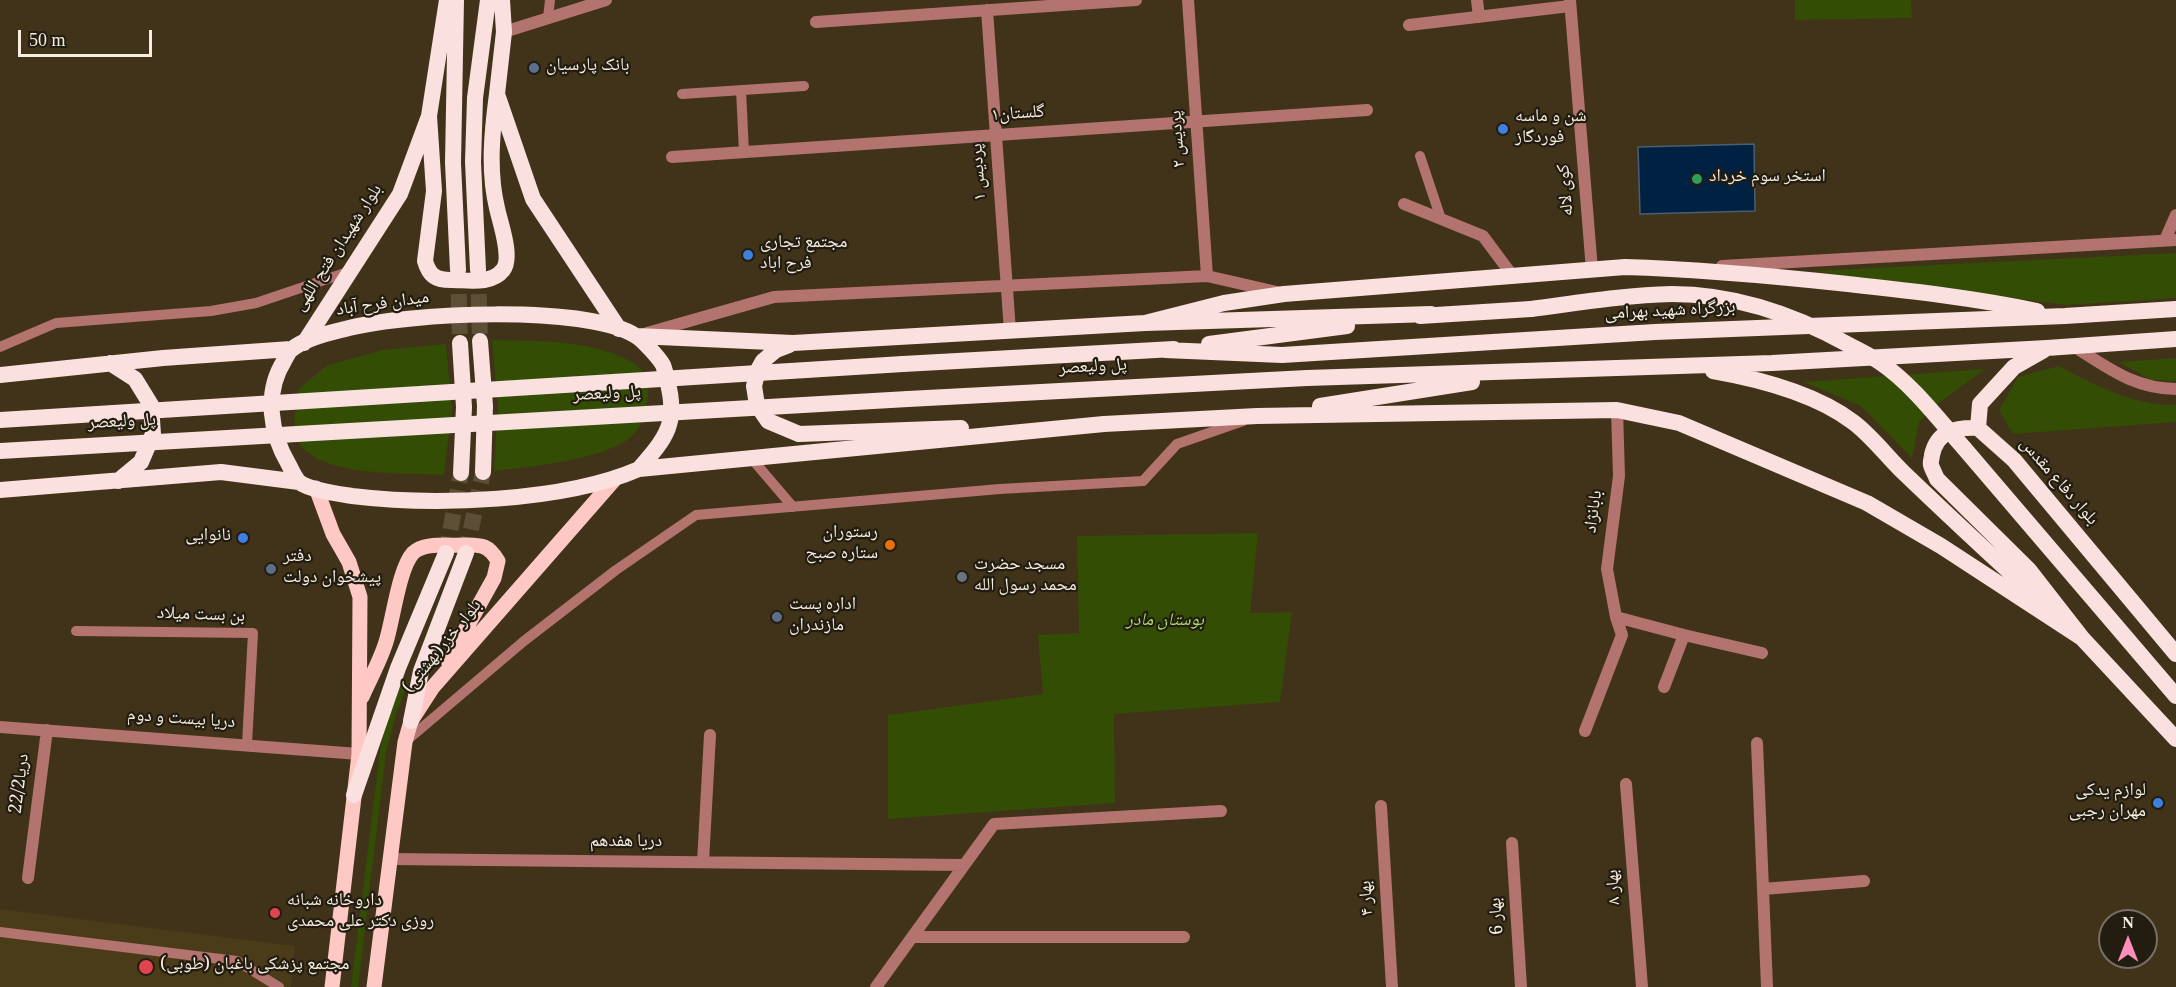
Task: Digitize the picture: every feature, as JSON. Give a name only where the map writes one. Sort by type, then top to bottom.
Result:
[{"type":"highway","name":"بلوار شهیدان فتح اللهی","points":[[297,346],[370,243],[400,194],[429,116],[447,0]]},
{"type":"highway","points":[[456,0],[453,163],[458,270]]},
{"type":"highway","points":[[478,270],[473,162],[475,98],[488,0]]},
{"type":"highway","points":[[429,116],[434,191],[425,261],[428,271],[434,278],[446,280],[488,280],[504,268],[507,256],[494,194],[492,132],[504,32],[502,0]]},
{"type":"highway","points":[[497,94],[533,199],[619,329]]},
{"type":"highway","points":[[1145,323],[1224,303],[1284,294],[1625,267],[1680,268],[1774,276],[1973,298],[2065,316]]},
{"type":"highway","points":[[637,336],[793,343],[1145,323],[1531,309],[1672,294],[1707,296],[1748,303],[1805,322],[1882,363],[1913,392],[1964,448],[2176,696]]},
{"type":"highway","name":"بزرگراه شهید بهرامی","points":[[1165,350],[1282,355],[1655,332],[2065,316],[2176,309]]},
{"type":"highway","points":[[1165,350],[1431,314]]},
{"type":"highway","name":"میدان فرح آباد","points":[[0,375],[297,346],[323,334],[359,326],[423,318],[497,315],[568,317],[602,322],[637,336],[662,364],[671,396],[670,426],[659,446],[639,469],[614,480],[554,492],[487,499],[394,500],[329,493],[298,482],[221,472],[0,490]]},
{"type":"highway","points":[[1257,416],[1539,371],[1772,363],[2176,339]]},
{"type":"highway","points":[[480,341],[485,406],[483,472]]},
{"type":"highway","points":[[460,343],[464,407],[461,473]]},
{"type":"highway","points":[[793,343],[776,350],[764,361],[758,370],[754,386],[757,405],[768,421],[799,434],[1104,424],[1257,416],[1617,410],[1679,423],[1867,503],[1941,546],[2082,638]]},
{"type":"highway","points":[[297,346],[274,377],[270,411],[279,449],[298,482]]},
{"type":"highway","points":[[2047,348],[2014,366],[1994,387],[1980,404],[1978,428],[1963,427],[1939,438],[1933,449],[1930,464],[1937,478],[2029,570],[2082,638],[2176,740]]},
{"type":"highway","name":"پل ولیعصر","points":[[0,420],[1165,350]]},
{"type":"highway","points":[[110,363],[135,379],[151,405],[153,434],[141,462],[118,481]]},
{"type":"highway","points":[[1677,365],[1746,377],[1821,403],[1854,423],[1972,538],[2082,638]]},
{"type":"highway","name":"پل ولیعصر","points":[[0,451],[1217,382],[1539,371]]},
{"type":"highway","points":[[639,469],[1104,424]]},
{"type":"highway","name":"بلوار دفاع مقدس","points":[[1978,428],[2014,460],[2176,654]]},
{"type":"highway","points":[[354,795],[398,668],[446,553]]},
{"type":"highway","points":[[411,721],[421,671],[466,554]]},
{"type":"main road","name":"بلوار خزر(بهشتی)","points":[[374,987],[405,742],[411,721],[433,687],[614,480]]},
{"type":"main road","points":[[316,488],[333,534],[349,562],[360,597],[359,754],[332,987]]},
{"type":"main road","points":[[359,702],[386,643],[405,569],[413,554],[420,549],[430,547],[480,545],[492,550],[498,561],[494,578],[433,687]]},
{"type":"street","points":[[504,32],[606,0]]},
{"type":"street","points":[[816,22],[1136,0]]},
{"type":"street","name":"پردیس ۲","points":[[1188,0],[1207,276]]},
{"type":"street","points":[[1477,0],[1479,17]]},
{"type":"street","points":[[1409,25],[1570,3]]},
{"type":"street","name":"کوی لاله","points":[[1570,3],[1592,270]]},
{"type":"street","name":"پردیس ۱","points":[[987,10],[1010,331]]},
{"type":"street","name":"گلستان۱","points":[[672,157],[1367,110]]},
{"type":"street","points":[[1404,204],[1483,236],[1512,275]]},
{"type":"street","points":[[1680,268],[2171,240],[2176,215]]},
{"type":"street","points":[[637,336],[774,297],[1207,276],[1284,294]]},
{"type":"street","points":[[2073,346],[2128,380],[2158,389],[2176,389]]},
{"type":"street","name":"بابانژاد","points":[[1585,731],[1622,635],[1616,617],[1607,569],[1619,476],[1617,410]]},
{"type":"street","points":[[1616,617],[1762,653]]},
{"type":"street","points":[[1664,687],[1684,635]]},
{"type":"street","name":"دریا بیست و دوم","points":[[0,727],[359,754]]},
{"type":"street","name":"دریا22/2","points":[[28,878],[47,730]]},
{"type":"street","points":[[704,862],[710,735]]},
{"type":"street","points":[[1757,743],[1767,987]]},
{"type":"street","name":"بهار ۸","points":[[1626,784],[1642,987]]},
{"type":"street","name":"بهار ۴","points":[[1381,806],[1392,987]]},
{"type":"street","points":[[876,987],[994,824],[1221,811]]},
{"type":"street","name":"بهار 6","points":[[1512,843],[1521,987]]},
{"type":"street","name":"دریا هفدهم","points":[[389,860],[964,865]]},
{"type":"street","points":[[1763,889],[1864,881]]},
{"type":"street","points":[[912,937],[1184,936]]},
{"type":"lane","points":[[548,18],[550,0]]},
{"type":"lane","points":[[682,94],[804,86]]},
{"type":"lane","points":[[741,90],[744,152]]},
{"type":"lane","points":[[1420,156],[1441,219]]},
{"type":"lane","points":[[0,347],[56,323],[211,311],[256,303],[348,272]]},
{"type":"lane","points":[[405,742],[524,641],[616,570],[696,515],[999,489],[1143,481],[1177,444],[1257,416]]},
{"type":"lane","points":[[752,459],[793,507]]},
{"type":"lane","name":"بن بست میلاد","points":[[76,631],[253,633],[247,744]]},
{"type":"lane","points":[[0,932],[237,961],[279,987]]},
{"type":"shaded area","name":"مجتمع پزشکی باغبان (طوبی)","points":[[0,909],[295,946],[291,987],[0,987]]},
{"type":"green space","points":[[1795,0],[1911,0],[1912,18],[1795,20]]},
{"type":"green space","points":[[2176,253],[2176,298],[2066,305],[1812,271]]},
{"type":"green space","points":[[492,340],[547,341],[584,346],[619,356],[635,364],[644,374],[648,392],[641,424],[631,437],[619,445],[585,457],[546,465],[494,471],[498,406]]},
{"type":"green space","points":[[446,344],[452,409],[444,475],[349,469],[314,457],[302,447],[295,427],[299,389],[326,366],[382,350]]},
{"type":"green space","points":[[2176,358],[2176,381],[2151,380],[2119,362]]},
{"type":"green space","points":[[2059,366],[2101,387],[2130,398],[2176,405],[2176,422],[2013,434],[1999,410],[2018,377]]},
{"type":"green space","points":[[1985,369],[1939,403],[1919,422],[1912,458],[1861,406],[1804,382]]},
{"type":"green space","name":"بوستان مادر","points":[[1258,533],[1250,613],[1292,612],[1280,702],[1114,714],[1115,803],[888,819],[888,715],[1043,694],[1038,635],[1079,633],[1077,536]]},
{"type":"green space","points":[[403,679],[409,681],[397,711],[386,752],[358,987],[351,987],[380,751],[390,709]]},
{"type":"water","name":"استخر سوم خرداد","points":[[1754,144],[1755,211],[1640,214],[1638,147]]},
{"type":"tunnel","points":[[458,270],[460,343]]},
{"type":"tunnel","points":[[478,270],[480,341]]},
{"type":"tunnel","points":[[466,553],[483,472]]},
{"type":"tunnel","points":[[446,553],[461,473]]},
{"type":"place","name":"بانک پارسیان","points":[[534,68]]},
{"type":"place","name":"شن و ماسه فوردگاز","points":[[1503,129]]},
{"type":"place","name":"استخر سوم خرداد","points":[[1697,179]]},
{"type":"place","name":"مجتمع تجاری فرح اباد","points":[[748,255]]},
{"type":"place","name":"نانوایی","points":[[243,538]]},
{"type":"place","name":"رستوران ستاره صبح","points":[[890,545]]},
{"type":"place","name":"دفتر پیشخوان دولت","points":[[271,569]]},
{"type":"place","name":"مسجد حضرت محمد رسول الله","points":[[962,577]]},
{"type":"place","name":"اداره پست مازندران","points":[[777,617]]},
{"type":"place","name":"لوازم یدکی مهران رجبی","points":[[2158,803]]},
{"type":"place","name":"داروخانه شبانه روزی دکتر علی محمدی","points":[[275,913]]},
{"type":"place","name":"مجتمع پزشکی باغبان (طوبی)","points":[[146,967]]}]
